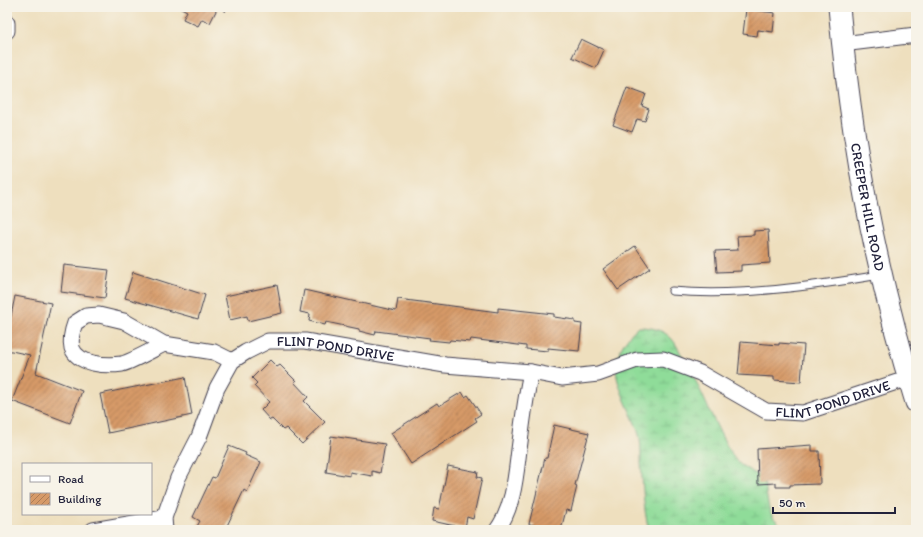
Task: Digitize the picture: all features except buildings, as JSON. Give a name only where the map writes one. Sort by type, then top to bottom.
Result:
[{"type":"street","name":"CREEPER HILL ROAD","points":[[839,7],[847,86],[868,214],[908,378],[916,402]]},
{"type":"street","points":[[7,23],[7,31]]},
{"type":"street","points":[[842,44],[916,35]]},
{"type":"street","points":[[164,344],[123,364],[95,364],[80,358],[73,348],[71,336],[74,323],[86,316],[99,315],[124,321],[164,344],[214,352],[232,361]]},
{"type":"street","name":"FLINT POND DRIVE","points":[[164,524],[178,478],[199,437],[217,388],[232,361],[268,341],[302,340],[445,365],[531,372],[562,378],[598,374],[637,360],[663,359],[700,373],[766,411],[803,413],[908,378]]},
{"type":"street","points":[[497,530],[501,524],[511,498],[525,400],[531,372]]},
{"type":"street","points":[[93,530],[164,524]]},
{"type":"lane","points":[[672,290],[698,293],[756,291],[831,283],[882,275]]},
{"type":"path","points":[[218,7],[227,11],[229,7]]},
{"type":"green space","points":[[638,327],[651,328],[660,331],[673,340],[690,369],[720,433],[734,458],[741,465],[762,479],[771,513],[775,520],[787,530],[649,530],[644,497],[640,439],[619,384],[616,366],[618,355],[623,345]]}]
